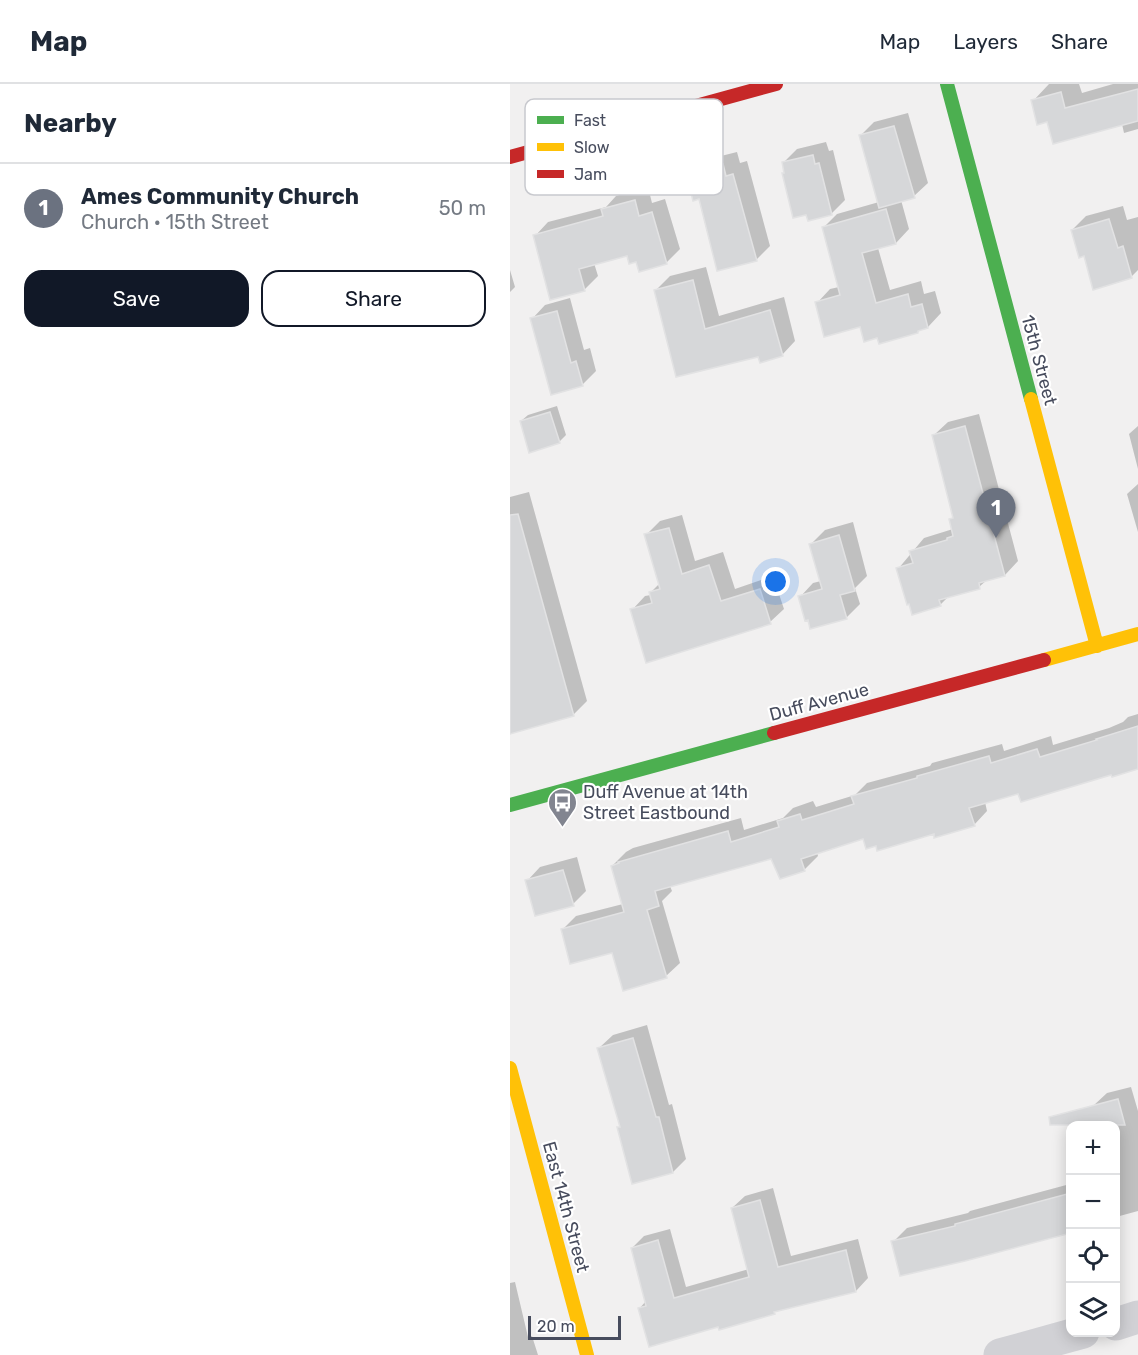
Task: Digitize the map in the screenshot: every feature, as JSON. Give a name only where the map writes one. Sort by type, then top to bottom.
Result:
[{"type":"street","points":[[721,99],[776,84]]},
{"type":"street","name":"15th Street","points":[[947,84],[1097,646]]},
{"type":"street","points":[[510,157],[525,153]]},
{"type":"street","name":"Duff Avenue","points":[[510,805],[1138,634]]},
{"type":"street","name":"East 14th Street","points":[[510,1068],[587,1355]]},
{"type":"street","points":[[1120,1323],[1138,1317]]},
{"type":"street","points":[[1000,1355],[1066,1337]]},
{"type":"building","points":[[1138,89],[1138,121],[1053,144],[1047,122],[1037,125],[1031,100],[1061,92],[1065,108]]},
{"type":"building","points":[[894,126],[915,198],[879,208],[859,135]]},
{"type":"building","points":[[813,155],[815,164],[819,163],[832,215],[808,221],[806,215],[793,218],[782,173],[784,173],[782,162]]},
{"type":"building","points":[[723,164],[726,176],[733,174],[757,261],[717,271],[699,199],[693,201],[691,195],[723,195]]},
{"type":"building","points":[[635,200],[639,216],[652,212],[667,264],[639,272],[636,262],[629,264],[627,256],[579,269],[585,291],[550,300],[533,235],[603,216],[601,209]]},
{"type":"building","points":[[886,209],[896,244],[862,253],[876,303],[908,294],[911,307],[922,304],[928,328],[879,344],[877,338],[864,342],[860,327],[824,337],[815,302],[840,295],[822,227]]},
{"type":"building","points":[[1109,219],[1118,248],[1123,246],[1132,278],[1093,290],[1084,256],[1079,258],[1071,230]]},
{"type":"building","points":[[693,280],[705,329],[770,310],[783,356],[760,363],[758,357],[676,377],[654,290]]},
{"type":"building","points":[[557,311],[571,363],[576,361],[583,386],[551,395],[530,318]]},
{"type":"building","points":[[550,412],[560,443],[529,453],[520,421]]},
{"type":"building","points":[[965,426],[1005,576],[979,583],[980,589],[939,600],[941,606],[912,615],[896,568],[913,563],[909,551],[947,540],[953,536],[949,519],[953,518],[932,435]]},
{"type":"building","points":[[518,514],[574,716],[510,734],[510,515]]},
{"type":"building","points":[[669,528],[682,574],[709,565],[721,601],[760,589],[771,624],[646,663],[630,609],[652,603],[649,592],[660,589],[644,534]]},
{"type":"building","points":[[839,535],[855,591],[840,595],[847,619],[810,629],[808,620],[805,621],[798,596],[822,589],[809,544]]},
{"type":"building","points":[[1138,726],[1138,769],[1021,802],[1018,794],[969,808],[975,826],[934,838],[934,834],[877,851],[876,846],[866,849],[863,839],[801,859],[805,871],[780,879],[771,859],[655,891],[659,906],[647,910],[667,978],[623,991],[612,953],[570,964],[561,929],[624,912],[611,866],[618,862],[728,831],[731,842],[779,827],[777,821],[800,814],[802,820],[854,804],[851,796],[917,778],[917,776],[989,756],[991,763],[1037,749],[1040,757]]},
{"type":"building","points":[[563,870],[574,906],[535,916],[525,880]]},
{"type":"building","points":[[633,1038],[656,1117],[659,1117],[673,1173],[632,1184],[617,1127],[620,1127],[597,1048]]},
{"type":"building","points":[[1118,1099],[1125,1125],[1120,1125],[1120,1121],[1066,1121],[1066,1125],[1050,1125],[1049,1117]]},
{"type":"building","points":[[1066,1194],[1066,1234],[900,1276],[891,1241],[955,1226],[955,1224]]},
{"type":"building","points":[[760,1200],[778,1267],[846,1250],[856,1292],[649,1347],[638,1308],[646,1306],[631,1248],[658,1240],[674,1298],[749,1277],[731,1208]]},
{"type":"traffic: fast","points":[[947,84],[1031,399]]},
{"type":"traffic: fast","points":[[510,805],[774,733]]},
{"type":"traffic: slow","points":[[1031,399],[1097,646]]},
{"type":"traffic: slow","points":[[1044,660],[1138,634]]},
{"type":"traffic: slow","points":[[510,1068],[587,1355]]},
{"type":"traffic: jam","points":[[721,99],[776,84]]},
{"type":"traffic: jam","points":[[510,157],[525,153]]},
{"type":"traffic: jam","points":[[774,733],[1044,660]]},
{"type":"place","name":"Ames Community Church","points":[[996,538]]},
{"type":"place","name":"Duff Avenue at 14th Street Eastbound","points":[[562,828]]}]
